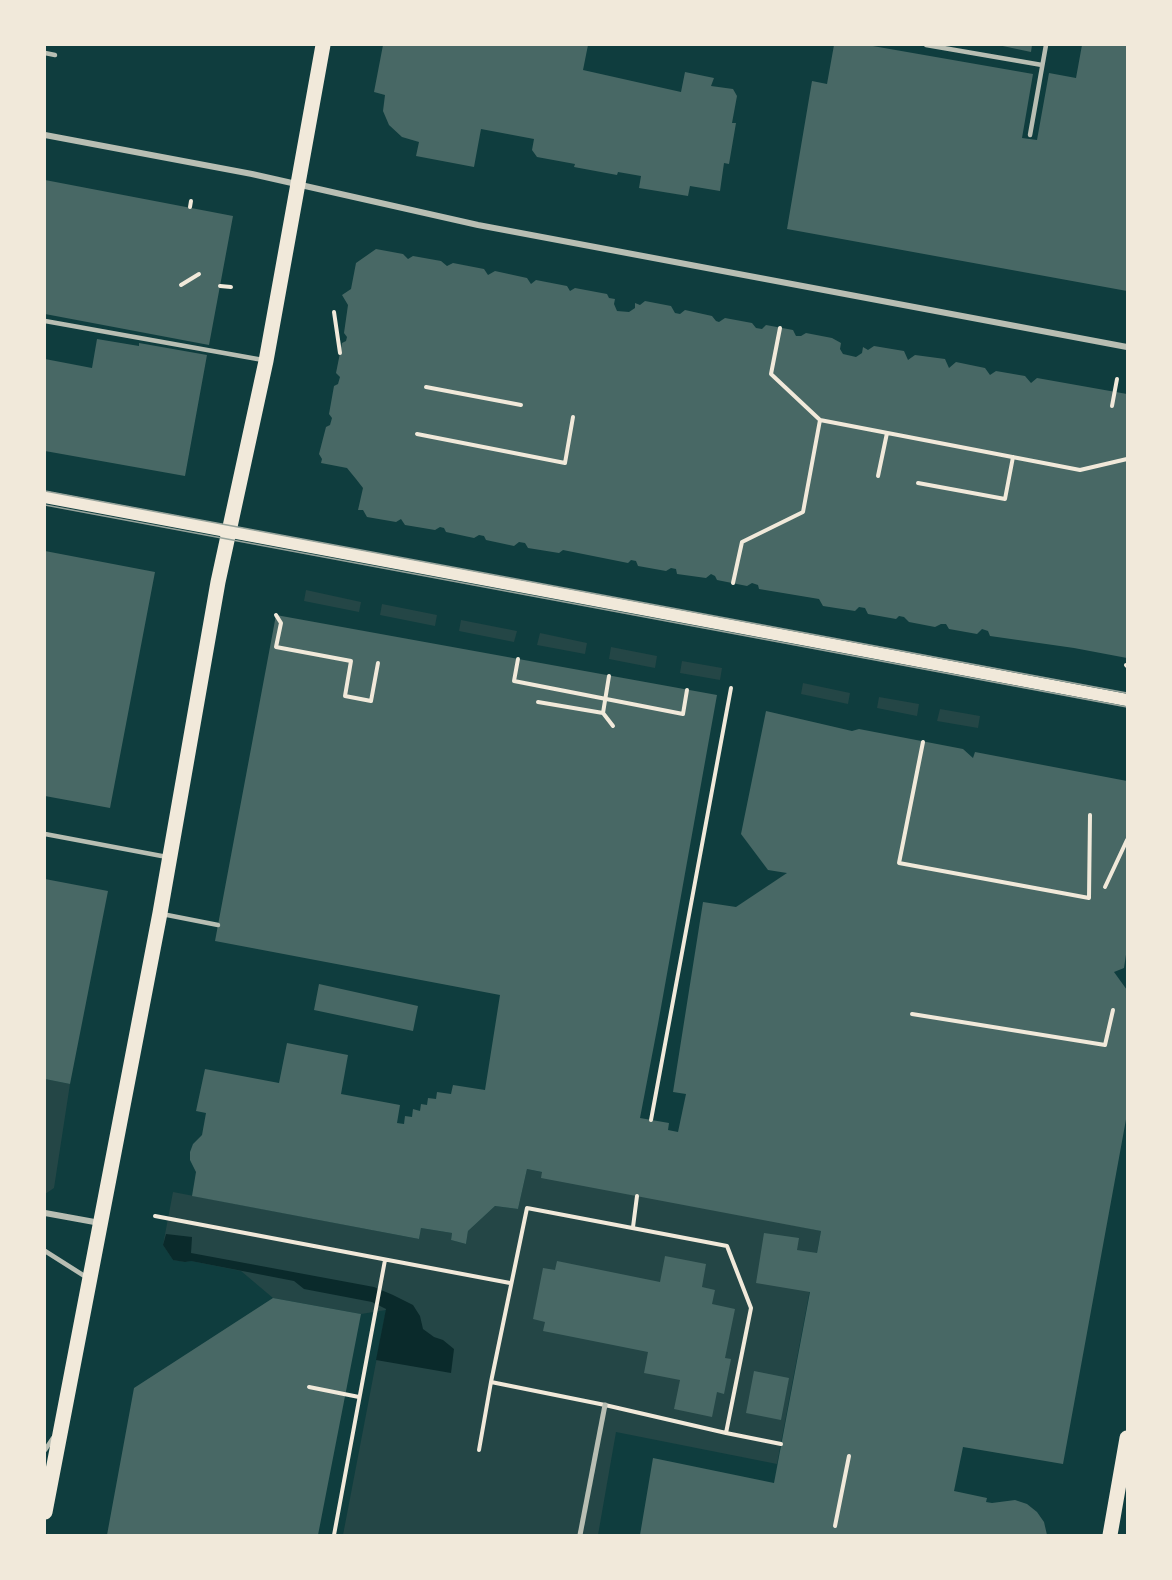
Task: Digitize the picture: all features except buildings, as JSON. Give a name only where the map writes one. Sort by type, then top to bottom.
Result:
[{"type":"main road","points":[[45,1512],[160,913],[218,582],[266,361],[324,45]]},
{"type":"main road","points":[[45,498],[1127,699]]},
{"type":"main road","points":[[1110,1535],[1127,1438]]},
{"type":"street","points":[[45,135],[240,172],[478,225],[1127,347]]},
{"type":"street","points":[[45,1213],[100,1223]]},
{"type":"street","points":[[580,1535],[605,1405]]},
{"type":"lane","points":[[926,45],[1042,65]]},
{"type":"lane","points":[[1030,135],[1046,45]]},
{"type":"lane","points":[[45,53],[55,55]]},
{"type":"lane","points":[[45,321],[266,361]]},
{"type":"lane","points":[[45,834],[170,857]]},
{"type":"lane","points":[[160,913],[218,925]]},
{"type":"lane","points":[[45,1251],[90,1280]]},
{"type":"lane","points":[[45,1450],[62,1426]]},
{"type":"path","points":[[190,207],[191,201]]},
{"type":"path","points":[[181,285],[199,274]]},
{"type":"path","points":[[220,285],[231,287]]},
{"type":"path","points":[[334,312],[340,353]]},
{"type":"path","points":[[780,328],[771,374],[820,420],[1080,470],[1127,459]]},
{"type":"path","points":[[1112,406],[1117,379]]},
{"type":"path","points":[[426,387],[521,405]]},
{"type":"path","points":[[417,434],[565,463],[573,417]]},
{"type":"path","points":[[733,583],[742,542],[803,512],[820,420]]},
{"type":"path","points":[[878,476],[887,433]]},
{"type":"path","points":[[918,483],[1005,499],[1013,457]]},
{"type":"path","points":[[276,615],[281,623],[276,646],[351,661],[345,696],[371,701],[378,663]]},
{"type":"path","points":[[518,659],[514,681],[683,714],[687,690]]},
{"type":"path","points":[[603,713],[609,676]]},
{"type":"path","points":[[651,1120],[731,688]]},
{"type":"path","points":[[538,702],[603,713],[613,726]]},
{"type":"path","points":[[923,742],[899,863],[1089,898],[1090,815]]},
{"type":"path","points":[[1105,887],[1127,840]]},
{"type":"path","points":[[912,1014],[1105,1045],[1113,1010]]},
{"type":"path","points":[[633,1227],[637,1196]]},
{"type":"path","points":[[479,1450],[510,1283],[527,1208],[727,1246],[751,1308],[726,1433]]},
{"type":"path","points":[[155,1216],[510,1283]]},
{"type":"path","points":[[334,1535],[385,1260]]},
{"type":"path","points":[[491,1382],[781,1444]]},
{"type":"path","points":[[309,1388],[360,1397]]},
{"type":"path","points":[[835,1526],[849,1456]]},
{"type":"shaded area","points":[[306,590],[361,602],[359,612],[304,601]]},
{"type":"shaded area","points":[[382,604],[437,615],[435,626],[380,615]]},
{"type":"shaded area","points":[[461,620],[517,631],[514,642],[459,631]]},
{"type":"shaded area","points":[[540,633],[587,643],[585,654],[537,645]]},
{"type":"shaded area","points":[[611,647],[657,656],[655,668],[609,659]]},
{"type":"shaded area","points":[[682,661],[722,668],[720,680],[680,673]]},
{"type":"shaded area","points":[[803,683],[850,693],[848,704],[801,694]]},
{"type":"shaded area","points":[[879,697],[919,704],[917,716],[877,708]]},
{"type":"shaded area","points":[[940,709],[980,716],[978,728],[937,721]]},
{"type":"shaded area","points":[[45,1079],[70,1084],[54,1188],[45,1194]]},
{"type":"shaded area","points":[[527,1169],[821,1231],[777,1464],[616,1432],[598,1535],[343,1535],[386,1310],[361,1314],[273,1298],[241,1271],[191,1261],[173,1260],[163,1245],[173,1192],[419,1239],[421,1228],[452,1233],[451,1240],[466,1244],[468,1231],[495,1206],[518,1209]]},
{"type":"shaded area","points":[[166,1234],[192,1237],[191,1253],[374,1287],[393,1295],[413,1305],[420,1316],[423,1329],[454,1349],[451,1373],[376,1360],[386,1309],[372,1302],[304,1289],[294,1281],[191,1261],[173,1260],[163,1245]]},
{"type":"tram line","points":[[45,491],[1127,693]]},
{"type":"tram line","points":[[45,505],[1127,707]]}]
